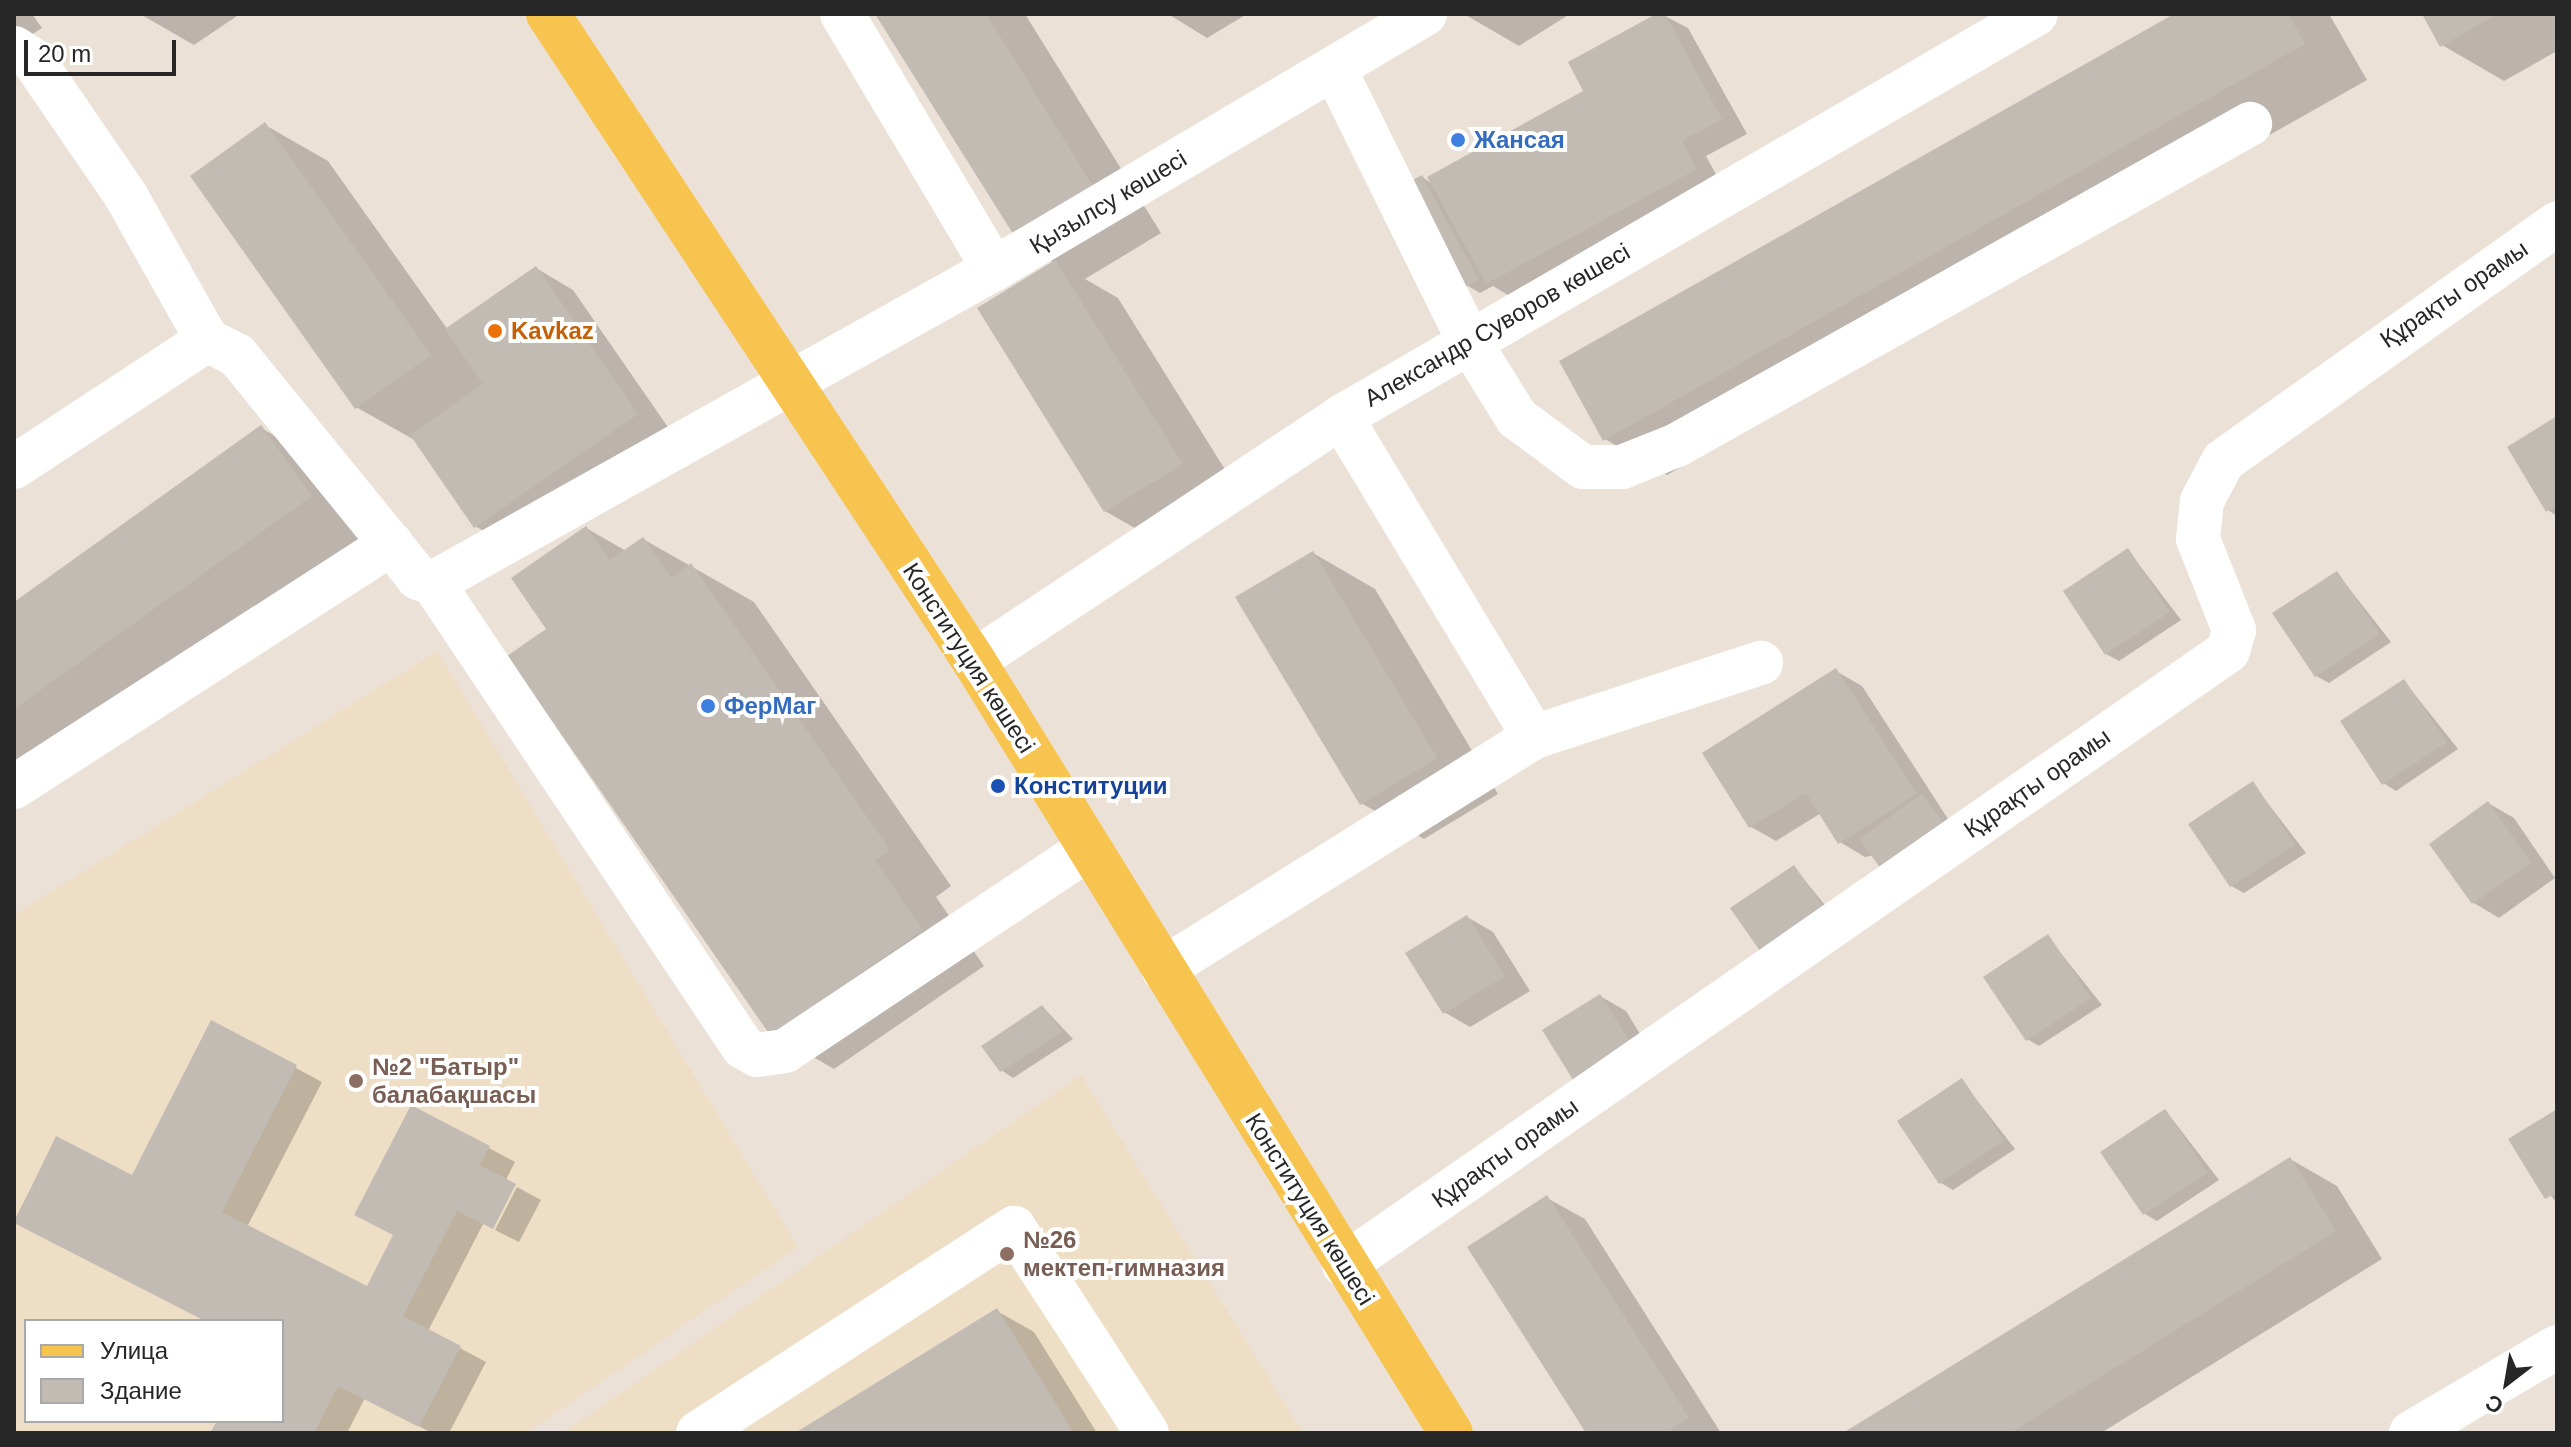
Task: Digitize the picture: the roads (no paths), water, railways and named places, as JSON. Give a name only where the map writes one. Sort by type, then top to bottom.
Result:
[{"type":"main road","name":"Конституция көшесі","points":[[548,14],[786,382],[974,661],[1344,1265],[1451,1433]]},
{"type":"street","points":[[842,14],[994,269]]},
{"type":"street","name":"Қызылсу көшесі","points":[[433,583],[786,382],[994,269],[1425,14]]},
{"type":"street","name":"Александр Суворов көшесі","points":[[974,661],[1341,417],[2036,14]]},
{"type":"street","points":[[14,48],[33,60],[126,196],[207,340],[237,355],[418,578],[433,583],[743,1047],[757,1055],[785,1051],[1089,848]]},
{"type":"street","points":[[1334,68],[1469,341],[1517,418],[1543,443],[1583,467],[1622,467],[1677,445],[2250,124]]},
{"type":"street","name":"Құрақты орамы","points":[[1344,1265],[2228,651],[2234,630],[2198,539],[2202,501],[2223,461],[2557,224]]},
{"type":"street","points":[[14,467],[207,340]]},
{"type":"street","points":[[1341,417],[1534,737]]},
{"type":"street","points":[[14,787],[391,544]]},
{"type":"street","points":[[1163,969],[1534,737],[1761,663]]},
{"type":"street","points":[[698,1433],[1014,1228],[1147,1433]]},
{"type":"street","points":[[2411,1433],[2557,1347]]},
{"type":"place","name":"Жансая","points":[[1458,140]]},
{"type":"place","name":"Kavkaz","points":[[495,331]]},
{"type":"place","name":"ФерМаг","points":[[708,706]]},
{"type":"place","name":"Конституции","points":[[998,786]]},
{"type":"place","name":"№2 \"Батыр\" балабақшасы","points":[[356,1081]]},
{"type":"place","name":"№26 мектеп-гимназия","points":[[1007,1254]]}]
